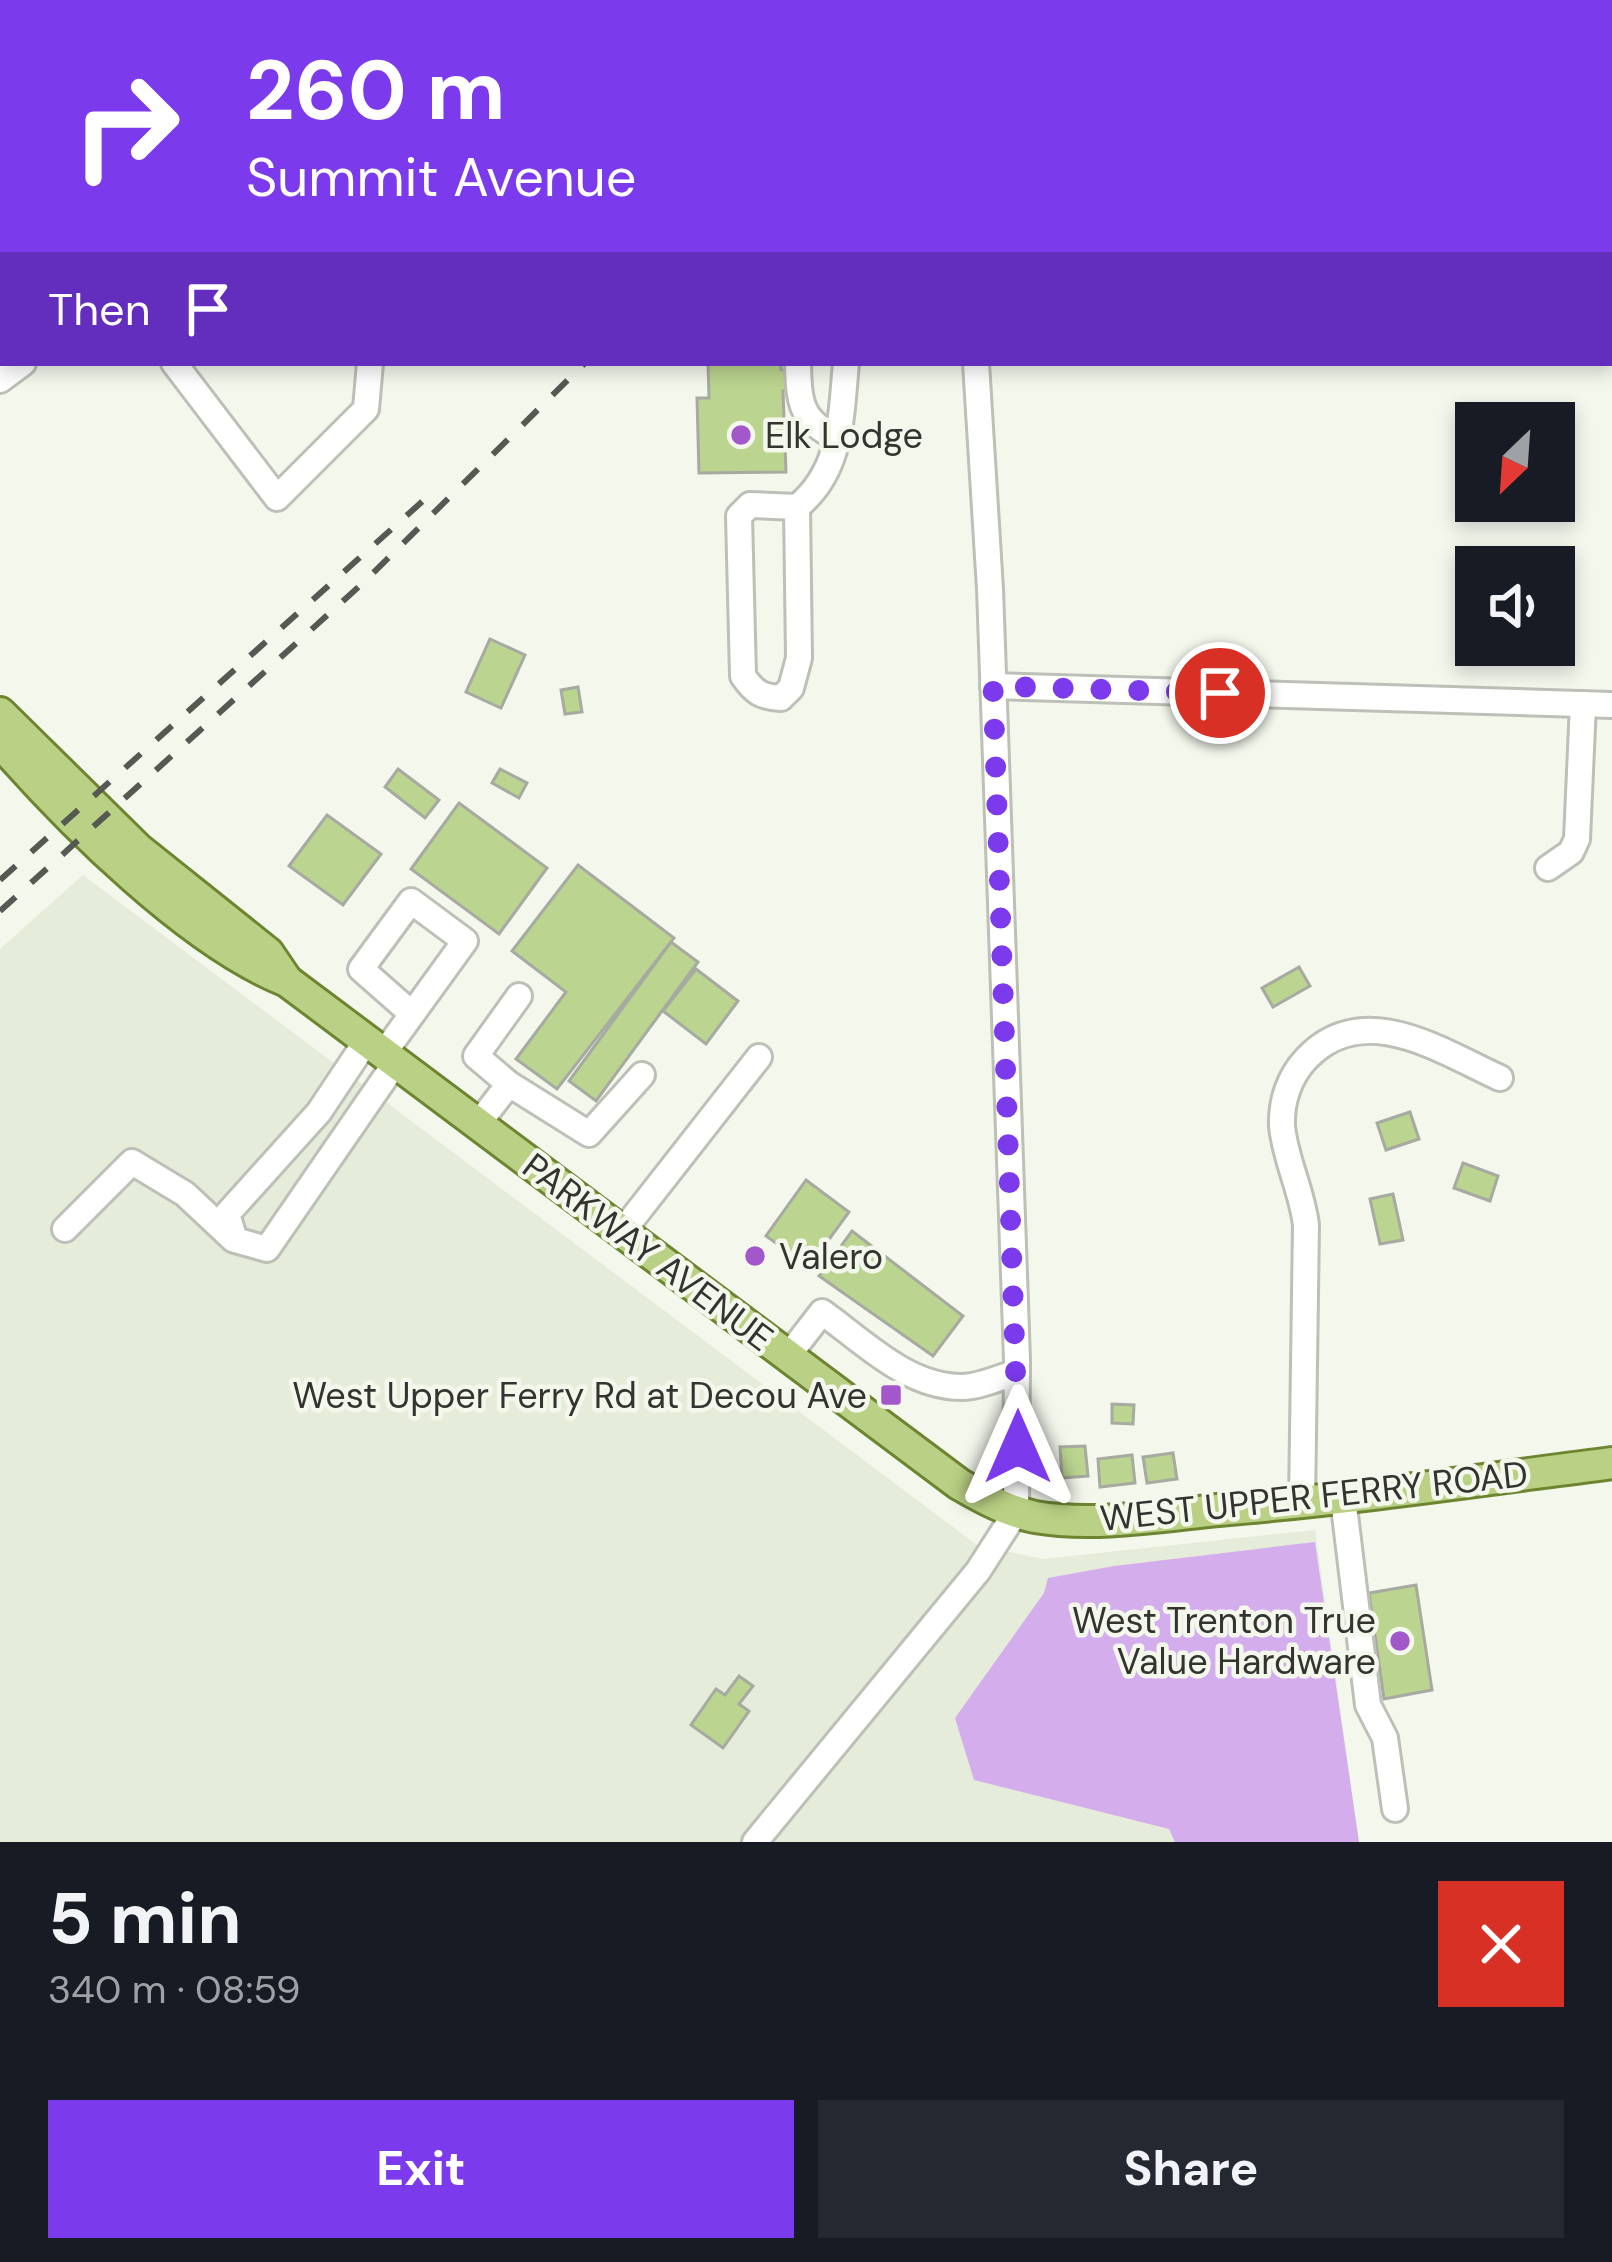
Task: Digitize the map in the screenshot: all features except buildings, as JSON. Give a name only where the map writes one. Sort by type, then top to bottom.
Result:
[{"type":"main road","name":"PARKWAY AVENUE","points":[[0,713],[172,879],[268,953],[286,981]]},
{"type":"main road","name":"PARKWAY AVENUE","points":[[0,742],[96,841],[235,956],[286,981],[958,1484],[1016,1512]]},
{"type":"main road","name":"WEST UPPER FERRY ROAD","points":[[1016,1512],[1066,1520],[1302,1503],[1612,1463]]},
{"type":"street","points":[[176,366],[277,498],[366,409],[370,366]]},
{"type":"street","points":[[798,366],[799,395],[806,415],[819,430],[838,440]]},
{"type":"street","points":[[797,507],[796,675],[781,698],[766,697],[753,691],[743,676],[740,516],[750,505],[797,507],[817,491],[838,440],[846,366]]},
{"type":"street","points":[[755,1842],[978,1570],[1016,1512],[1017,1372],[993,686],[976,366]]},
{"type":"street","points":[[993,686],[1612,705]]},
{"type":"street","points":[[1548,868],[1571,852],[1577,838],[1582,704]]},
{"type":"street","points":[[64,1228],[132,1162],[185,1194],[235,1240],[267,1249],[382,1052],[465,941],[411,901],[361,969],[411,1013]]},
{"type":"street","points":[[520,996],[476,1056],[509,1084],[589,1134],[642,1075]]},
{"type":"street","points":[[1302,1503],[1306,1225],[1282,1123],[1290,1082],[1315,1050],[1334,1038],[1374,1029],[1412,1038],[1500,1078]]},
{"type":"street","points":[[235,1240],[227,1214],[382,1052]]},
{"type":"street","points":[[622,1232],[759,1057]]},
{"type":"street","points":[[478,1124],[509,1084]]},
{"type":"street","points":[[788,1356],[822,1312],[907,1374],[928,1381],[965,1388],[1017,1372]]},
{"type":"street","points":[[1342,1498],[1368,1705],[1384,1738],[1395,1809]]},
{"type":"shaded area","points":[[83,875],[977,1545],[1043,1559],[1315,1530],[1359,1842],[0,1842],[0,949]]},
{"type":"shaded area","points":[[1315,1542],[1359,1842],[1175,1842],[1169,1829],[974,1780],[955,1718],[1044,1593],[1048,1578]]},
{"type":"railway","points":[[0,911],[364,582],[582,366]]},
{"type":"railway","points":[[0,880],[424,500]]},
{"type":"place","name":"Elk Lodge","points":[[741,435]]},
{"type":"place","name":"Valero","points":[[755,1256]]},
{"type":"place","name":"West Upper Ferry Rd at Decou Ave","points":[[891,1395]]},
{"type":"place","name":"West Trenton True Value Hardware","points":[[1400,1641]]},
{"type":"route","points":[[1018,1447],[993,686],[1220,693]]}]
